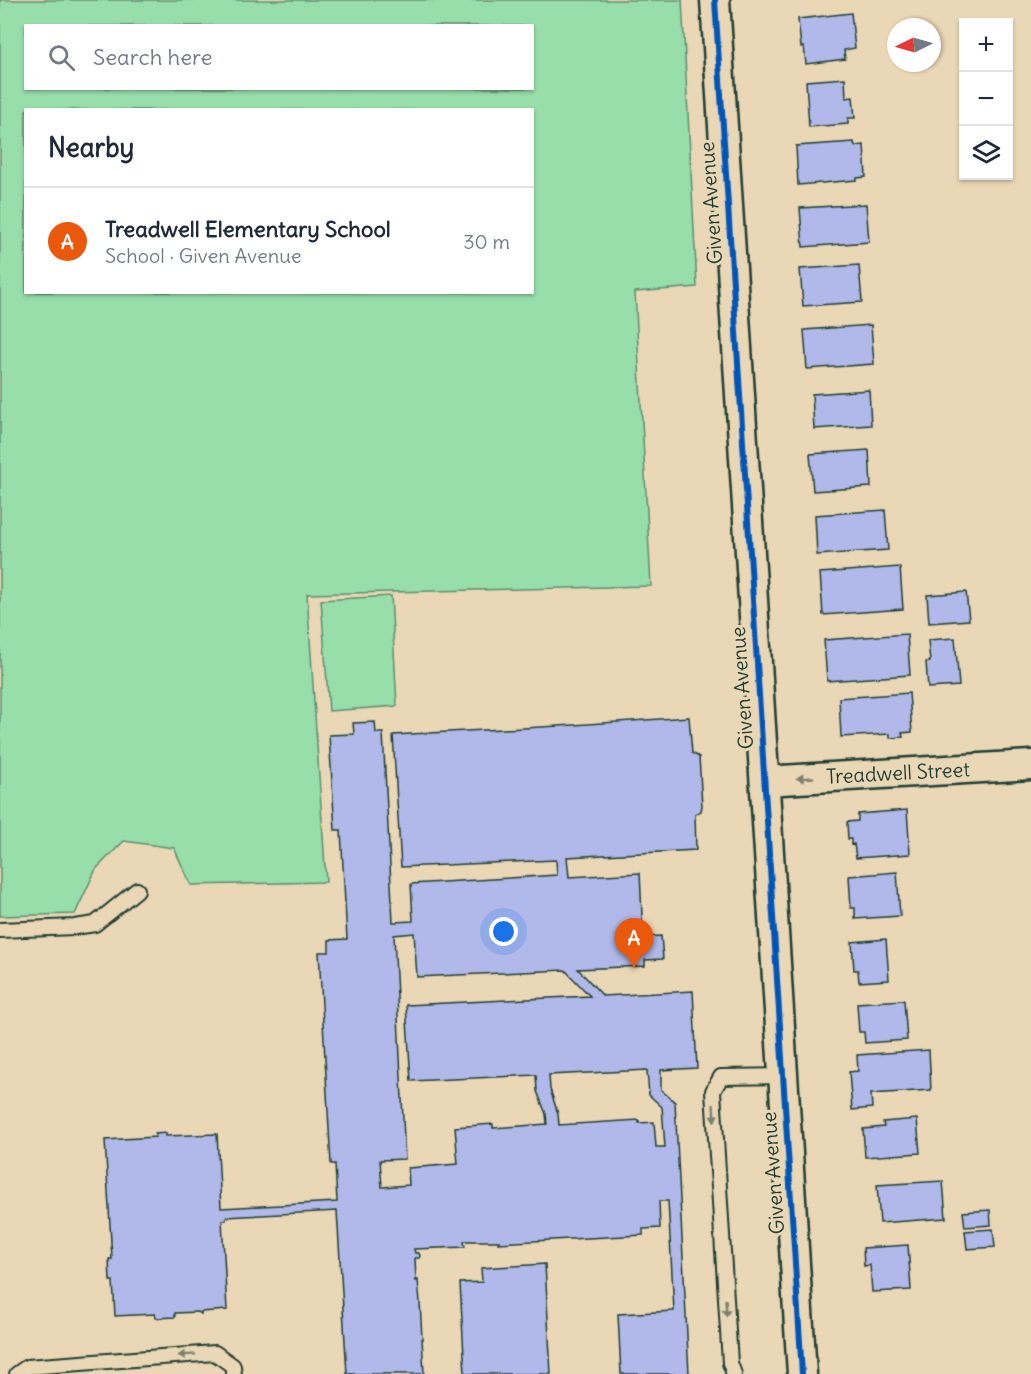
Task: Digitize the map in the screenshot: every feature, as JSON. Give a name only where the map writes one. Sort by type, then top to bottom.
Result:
[{"type":"street","name":"Given Avenue","points":[[715,0],[802,1374]]},
{"type":"street","name":"Treadwell Street","points":[[765,781],[1031,765]]},
{"type":"lane","points":[[0,930],[95,924],[137,890]]},
{"type":"lane","points":[[734,1374],[730,1363],[713,1091],[721,1077],[783,1076]]},
{"type":"lane","points":[[17,1374],[27,1367],[215,1353],[233,1366],[234,1374]]},
{"type":"green space","points":[[0,0],[682,0],[697,287],[635,292],[651,586],[307,594],[326,882],[191,885],[174,848],[124,841],[96,869],[75,914],[0,916]]},
{"type":"green space","points":[[391,596],[397,706],[329,711],[321,600]]},
{"type":"building","points":[[851,13],[855,48],[844,50],[845,59],[806,64],[804,47],[801,47],[798,19]]},
{"type":"building","points":[[845,78],[846,98],[853,97],[855,118],[848,118],[848,124],[809,127],[806,81]]},
{"type":"building","points":[[854,142],[855,146],[864,145],[866,177],[857,178],[857,180],[798,185],[796,146]]},
{"type":"building","points":[[866,204],[869,242],[803,247],[800,208]]},
{"type":"building","points":[[859,265],[862,302],[803,306],[800,269]]},
{"type":"building","points":[[871,325],[874,364],[807,369],[804,330]]},
{"type":"building","points":[[869,390],[871,425],[814,429],[812,394]]},
{"type":"building","points":[[869,450],[871,487],[813,491],[810,454]]},
{"type":"building","points":[[885,510],[888,550],[817,555],[815,515]]},
{"type":"building","points":[[900,567],[903,609],[823,615],[820,573]]},
{"type":"building","points":[[966,592],[969,620],[929,623],[927,595]]},
{"type":"building","points":[[907,634],[910,675],[827,681],[824,640]]},
{"type":"building","points":[[955,638],[959,686],[928,688],[926,662],[930,662],[928,640]]},
{"type":"building","points":[[909,693],[912,732],[902,733],[903,737],[890,738],[890,734],[841,737],[839,698]]},
{"type":"building","points":[[689,717],[692,753],[699,757],[702,806],[701,811],[695,814],[696,850],[567,857],[569,877],[640,873],[643,937],[661,936],[663,959],[645,960],[645,966],[578,969],[603,996],[693,991],[697,1068],[661,1070],[661,1090],[675,1102],[689,1374],[621,1374],[618,1314],[674,1311],[668,1201],[659,1201],[660,1228],[643,1229],[643,1235],[498,1243],[499,1241],[464,1241],[465,1247],[414,1249],[415,1253],[419,1253],[420,1256],[415,1258],[424,1374],[347,1374],[337,1211],[226,1217],[226,1220],[222,1220],[227,1310],[201,1312],[201,1314],[198,1312],[175,1313],[175,1317],[156,1318],[155,1314],[115,1316],[113,1281],[110,1281],[109,1259],[112,1259],[105,1140],[156,1137],[155,1134],[166,1133],[166,1136],[217,1134],[221,1208],[337,1202],[335,1164],[331,1164],[319,952],[329,952],[329,940],[347,939],[341,830],[335,830],[329,735],[354,734],[353,723],[375,722],[376,733],[383,733],[393,922],[413,921],[411,884],[557,875],[556,860],[401,867],[393,735]],"holes":[[[414,933],[417,977],[565,970],[590,996],[406,1005],[411,1081],[536,1075],[537,1091],[546,1114],[547,1124],[493,1128],[493,1124],[455,1127],[458,1164],[408,1168],[409,1185],[382,1187],[380,1160],[405,1159],[394,935]],[[647,1070],[649,1095],[662,1107],[665,1147],[656,1147],[654,1122],[639,1123],[639,1120],[559,1125],[549,1075]]]},
{"type":"building","points":[[907,810],[910,854],[856,858],[854,844],[851,845],[851,839],[848,839],[847,822],[858,821],[858,814]]},
{"type":"building","points":[[897,872],[900,916],[855,919],[855,908],[851,908],[849,876]]},
{"type":"building","points":[[886,939],[889,980],[859,982],[858,970],[854,970],[852,942]]},
{"type":"building","points":[[904,1000],[907,1040],[865,1043],[864,1032],[859,1032],[857,1003]]},
{"type":"building","points":[[929,1050],[931,1090],[871,1094],[872,1108],[852,1110],[849,1072],[858,1071],[857,1055]]},
{"type":"building","points":[[917,1119],[920,1153],[865,1157],[863,1129],[884,1127],[883,1122]]},
{"type":"building","points":[[943,1181],[946,1218],[880,1223],[877,1185]]},
{"type":"building","points":[[990,1210],[991,1225],[965,1227],[963,1212]]},
{"type":"building","points":[[993,1229],[995,1247],[967,1249],[965,1231]]},
{"type":"building","points":[[908,1245],[911,1290],[872,1292],[870,1265],[864,1266],[863,1248]]},
{"type":"building","points":[[545,1264],[551,1374],[465,1374],[460,1283],[482,1282],[481,1268]]},
{"type":"cycle path","points":[[715,0],[802,1374]]},
{"type":"place","name":"Treadwell Elementary School","points":[[634,968]]}]
